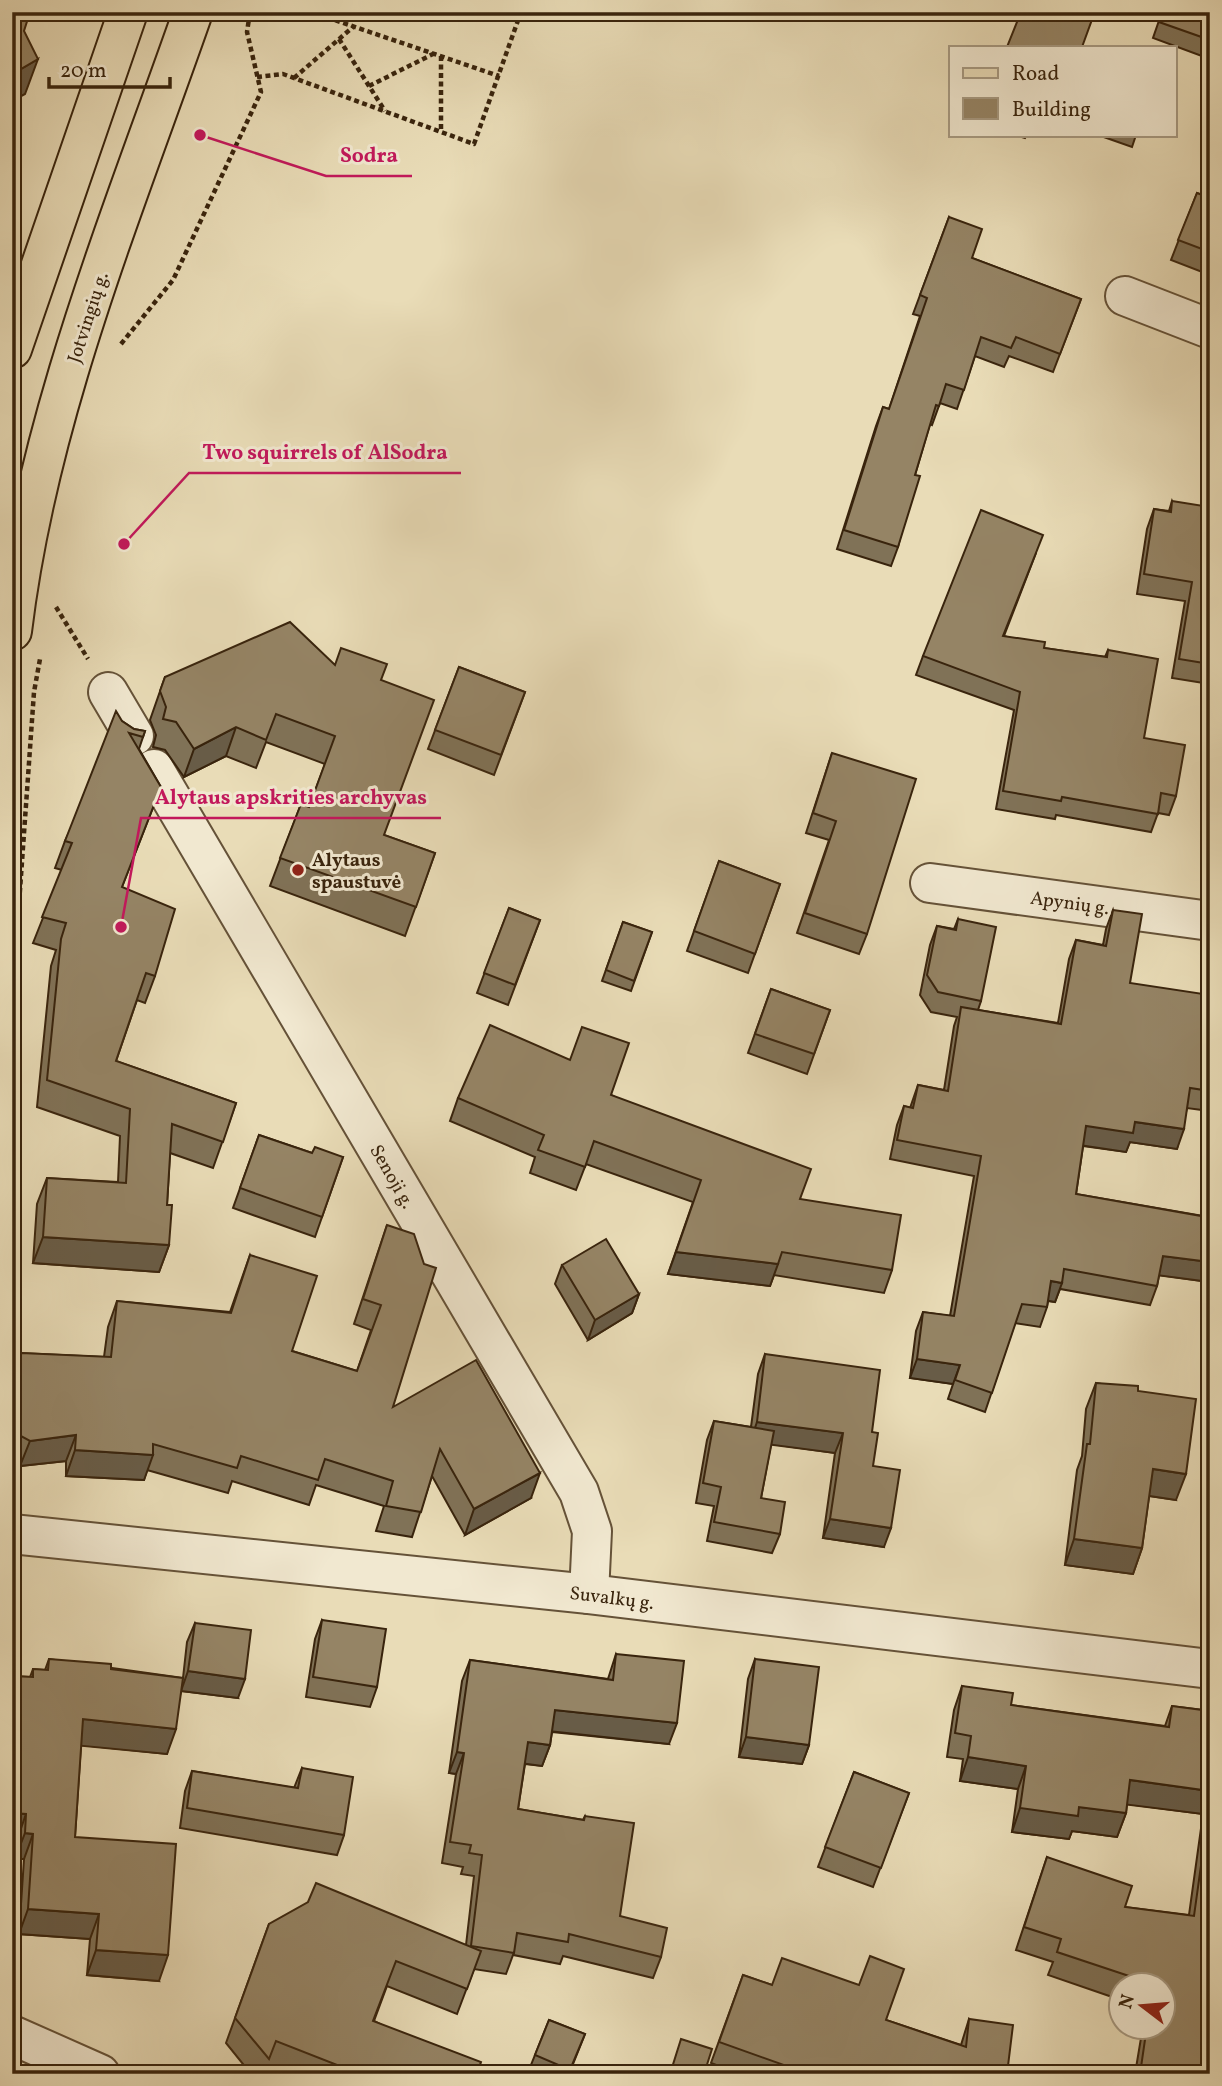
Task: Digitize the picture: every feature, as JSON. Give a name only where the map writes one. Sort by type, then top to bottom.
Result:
[{"type":"main road","points":[[12,349],[128,12]]},
{"type":"main road","name":"Jotvingių g.","points":[[27,641],[20,564],[44,455],[86,315],[193,12]]},
{"type":"street","points":[[1125,296],[1210,328]]},
{"type":"street","points":[[107,692],[134,736]]},
{"type":"street","name":"Senoji g.","points":[[154,769],[579,1492],[593,1531],[589,1594]]},
{"type":"street","name":"Apynių g.","points":[[930,883],[1210,921]]},
{"type":"street","name":"Suvalkų g.","points":[[12,1534],[589,1594],[1210,1669]]},
{"type":"street","points":[[12,2035],[100,2074]]},
{"type":"path","points":[[117,349],[173,280],[261,92],[247,32],[250,12]]},
{"type":"path","points":[[311,12],[499,76]]},
{"type":"path","points":[[257,77],[283,74],[474,144],[521,12]]},
{"type":"path","points":[[293,78],[353,27]]},
{"type":"path","points":[[339,39],[386,111]]},
{"type":"path","points":[[369,86],[434,54]]},
{"type":"path","points":[[441,56],[441,132]]},
{"type":"path","points":[[48,611],[51,597],[107,692]]},
{"type":"path","points":[[12,1003],[34,692],[27,641]]},
{"type":"building","points":[[12,12],[30,12],[24,31],[38,59],[16,72],[12,82]]},
{"type":"building","points":[[1021,12],[1094,14],[1082,46],[1007,46]]},
{"type":"building","points":[[1162,12],[1210,12],[1210,40],[1159,22]]},
{"type":"building","points":[[1197,193],[1210,198],[1210,252],[1178,240]]},
{"type":"building","points":[[949,217],[982,229],[972,258],[1081,299],[1060,354],[1016,337],[1011,348],[981,337],[964,390],[946,384],[939,406],[936,405],[915,475],[920,476],[898,547],[844,530],[883,407],[889,409],[927,298],[920,295]]},
{"type":"building","points":[[1172,501],[1210,507],[1202,571],[1210,572],[1210,664],[1179,659],[1192,582],[1144,574],[1154,509],[1171,512]]},
{"type":"building","points":[[981,510],[1043,535],[1003,636],[1045,642],[1044,648],[1107,657],[1108,650],[1158,659],[1144,738],[1185,745],[1176,796],[1161,793],[1158,814],[1062,797],[1061,801],[1003,791],[1020,692],[923,656]]},
{"type":"building","points":[[290,622],[335,665],[341,648],[387,664],[381,680],[434,700],[384,835],[435,853],[416,907],[280,858],[301,804],[309,807],[335,736],[276,714],[266,740],[236,727],[194,749],[176,722],[163,719],[166,707],[160,691],[165,677]]},
{"type":"building","points":[[459,667],[525,692],[501,755],[435,730]]},
{"type":"building","points":[[116,711],[122,721],[134,729],[145,731],[143,737],[129,733],[161,787],[122,887],[175,909],[155,976],[146,973],[116,1061],[236,1103],[223,1142],[172,1124],[167,1205],[172,1205],[169,1245],[43,1237],[47,1178],[126,1183],[130,1109],[47,1080],[61,939],[66,923],[42,917],[72,843],[65,841]]},
{"type":"building","points":[[832,753],[916,779],[867,934],[805,913],[836,821],[813,813]]},
{"type":"building","points":[[719,861],[780,884],[755,954],[694,931]]},
{"type":"building","points":[[509,908],[540,920],[515,985],[484,973]]},
{"type":"building","points":[[1113,910],[1142,914],[1130,983],[1210,995],[1210,1034],[1206,1063],[1210,1063],[1210,1091],[1190,1088],[1184,1129],[1135,1122],[1133,1133],[1086,1126],[1076,1194],[1207,1217],[1210,1197],[1210,1262],[1163,1256],[1157,1286],[1064,1269],[1062,1283],[1051,1281],[1047,1307],[1022,1304],[992,1393],[955,1380],[960,1365],[917,1359],[923,1312],[954,1316],[981,1156],[897,1140],[904,1106],[913,1108],[918,1085],[948,1091],[961,1007],[1061,1024],[1076,940],[1106,946]]},
{"type":"building","points":[[958,919],[996,927],[981,1001],[938,992],[927,975],[937,926],[956,930]]},
{"type":"building","points":[[623,922],[652,932],[634,981],[606,970]]},
{"type":"building","points":[[771,989],[830,1010],[814,1054],[755,1034]]},
{"type":"building","points":[[490,1025],[570,1060],[582,1027],[629,1043],[611,1095],[811,1169],[800,1199],[901,1215],[892,1270],[782,1252],[778,1264],[676,1252],[701,1180],[594,1141],[585,1167],[538,1150],[544,1135],[458,1098]]},
{"type":"building","points":[[259,1135],[312,1153],[315,1147],[343,1157],[322,1217],[240,1188]]},
{"type":"building","points":[[387,1225],[414,1234],[424,1264],[436,1268],[393,1407],[476,1360],[540,1473],[474,1509],[440,1449],[421,1512],[386,1506],[393,1481],[325,1459],[318,1480],[241,1456],[237,1468],[153,1444],[153,1455],[75,1450],[76,1435],[30,1441],[17,1434],[21,1353],[111,1357],[117,1301],[231,1313],[250,1255],[317,1276],[292,1351],[357,1371],[381,1305],[363,1299]]},
{"type":"building","points":[[606,1239],[639,1294],[595,1320],[562,1265]]},
{"type":"building","points":[[765,1354],[880,1370],[872,1432],[878,1433],[873,1466],[900,1470],[891,1528],[830,1519],[843,1433],[757,1422]]},
{"type":"building","points":[[1096,1383],[1138,1386],[1138,1391],[1196,1399],[1186,1474],[1153,1469],[1142,1548],[1074,1539],[1087,1444],[1090,1444]]},
{"type":"building","points":[[714,1421],[774,1431],[761,1498],[785,1502],[780,1534],[714,1522],[721,1487],[703,1483]]},
{"type":"building","points":[[322,1620],[386,1629],[377,1687],[313,1677]]},
{"type":"building","points":[[195,1623],[251,1630],[245,1679],[188,1671]]},
{"type":"building","points":[[616,1654],[684,1661],[677,1723],[555,1710],[550,1745],[528,1742],[518,1809],[584,1820],[585,1816],[634,1823],[620,1916],[667,1928],[661,1957],[569,1934],[568,1942],[517,1933],[514,1953],[471,1946],[482,1855],[469,1853],[471,1845],[450,1842],[464,1753],[457,1752],[470,1660],[613,1680]]},
{"type":"building","points":[[49,1659],[111,1664],[111,1669],[183,1678],[176,1729],[83,1719],[75,1837],[176,1844],[168,1955],[96,1950],[99,1914],[28,1909],[33,1834],[25,1833],[26,1814],[12,1813],[12,1676],[33,1677],[33,1669],[48,1670]]},
{"type":"building","points":[[755,1659],[819,1667],[809,1745],[746,1737]]},
{"type":"building","points":[[962,1686],[1013,1693],[1011,1705],[1169,1727],[1172,1706],[1210,1711],[1210,1791],[1130,1780],[1126,1813],[1079,1807],[1078,1816],[1020,1808],[1026,1766],[968,1757],[971,1736],[955,1733]]},
{"type":"building","points":[[302,1768],[353,1777],[344,1835],[187,1808],[192,1771],[298,1788]]},
{"type":"building","points":[[854,1772],[909,1793],[881,1868],[825,1847]]},
{"type":"building","points":[[1210,1801],[1210,2074],[1140,2074],[1145,2040],[1176,2040],[1176,1970],[1111,1970],[1057,1952],[1061,1939],[1024,1927],[1047,1857],[1132,1886],[1125,1907],[1194,1916]]},
{"type":"building","points":[[316,1883],[481,1951],[467,1989],[396,1961],[373,2021],[481,2062],[477,2074],[360,2074],[276,2041],[269,2059],[235,2018],[269,1924],[308,1902]]},
{"type":"building","points":[[870,1956],[904,1969],[886,2020],[966,2047],[969,2019],[1013,2025],[1007,2074],[809,2074],[719,2042],[743,1975],[772,1985],[782,1958],[859,1985]]},
{"type":"building","points":[[549,2020],[585,2034],[570,2070],[535,2055]]},
{"type":"building","points":[[681,2039],[712,2049],[704,2074],[670,2074]]},
{"type":"place","name":"Sodra","points":[[200,135]]},
{"type":"place","name":"Two squirrels of AlSodra","points":[[124,544]]},
{"type":"place","name":"Alytaus spaustuvė","points":[[298,870]]},
{"type":"place","name":"Alytaus apskrities archyvas","points":[[121,927]]}]
